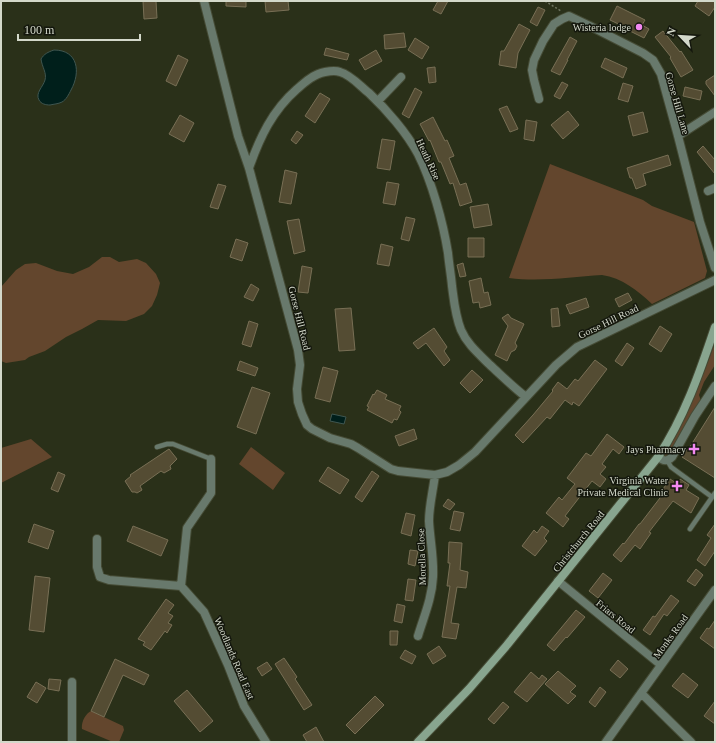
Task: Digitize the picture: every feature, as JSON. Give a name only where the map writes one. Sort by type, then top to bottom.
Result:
[{"type":"main road","name":"Christchurch Road","points":[[418,742],[468,689],[558,581],[658,457],[691,393],[715,328]]},
{"type":"street","name":"Gorse Hill Road","points":[[204,1],[238,136],[249,168],[298,350],[300,365],[297,389],[298,402],[308,425],[317,432],[358,448],[391,469],[435,475],[447,472],[475,452],[556,365],[578,347],[715,280]]},
{"type":"street","points":[[539,99],[532,70],[534,60],[554,24],[569,16]]},
{"type":"street","name":"Gorse Hill Lane","points":[[569,16],[648,56],[653,60],[660,74],[678,136],[700,222],[715,268]]},
{"type":"street","name":"Heath Rise","points":[[249,168],[269,122],[279,107],[302,84],[314,75],[332,71],[339,71],[352,78],[378,101],[397,124],[411,143],[423,167],[441,219],[446,241],[455,312],[462,333],[475,350],[526,397]]},
{"type":"street","points":[[378,101],[401,77]]},
{"type":"street","points":[[678,136],[715,112]]},
{"type":"street","points":[[658,457],[663,461],[670,459],[695,416],[715,386]]},
{"type":"street","points":[[97,539],[97,567],[100,578],[182,586],[187,528],[211,493],[211,459]]},
{"type":"street","name":"Morella Close","points":[[418,636],[427,610],[433,577],[429,509],[435,475]]},
{"type":"street","name":"Friars Road","points":[[558,581],[661,665]]},
{"type":"street","name":"Woodlands Road East","points":[[182,586],[204,612],[228,665],[244,706],[266,742]]},
{"type":"street","name":"Monks Road","points":[[606,742],[715,590]]},
{"type":"street","points":[[72,682],[72,742]]},
{"type":"street","points":[[641,693],[691,742]]},
{"type":"lane","points":[[157,447],[173,444],[211,459]]},
{"type":"lane","points":[[667,460],[671,467],[714,495],[690,529]]},
{"type":"path","points":[[545,1],[569,16]]},
{"type":"shaded area","points":[[550,164],[643,200],[652,206],[694,222],[707,271],[705,278],[652,304],[629,285],[602,275],[544,279],[509,278]]},
{"type":"shaded area","points":[[102,257],[110,257],[119,262],[137,259],[146,263],[156,274],[160,283],[152,306],[144,314],[126,321],[98,320],[66,337],[45,351],[25,360],[6,363],[1,361],[1,287],[16,270],[25,264],[36,263],[57,271],[73,274],[89,267]]},
{"type":"shaded area","points":[[715,343],[715,365],[704,382],[699,395],[701,401],[667,456],[665,456],[692,400]]},
{"type":"shaded area","points":[[31,439],[52,457],[1,483],[1,448]]},
{"type":"shaded area","points":[[251,447],[285,473],[273,490],[239,464]]},
{"type":"shaded area","points":[[91,711],[123,726],[124,730],[119,742],[113,742],[82,729],[84,719]]},
{"type":"water","points":[[54,50],[62,51],[73,58],[76,76],[71,90],[65,100],[59,103],[47,105],[41,102],[38,97],[45,77],[41,59],[46,53]]},
{"type":"water","points":[[332,414],[346,417],[344,424],[330,421]]},
{"type":"building","points":[[143,1],[156,1],[157,18],[144,19]]},
{"type":"building","points":[[226,1],[246,1],[246,7],[226,6]]},
{"type":"building","points":[[265,1],[288,1],[289,10],[266,12]]},
{"type":"building","points":[[438,1],[448,1],[441,14],[433,10]]},
{"type":"building","points":[[698,1],[715,1],[715,7],[709,16],[695,6]]},
{"type":"building","points":[[617,6],[645,20],[642,25],[649,29],[644,38],[610,20]]},
{"type":"building","points":[[538,7],[545,10],[537,26],[530,22]]},
{"type":"building","points":[[519,24],[530,30],[518,53],[516,68],[499,65],[501,51],[504,51]]},
{"type":"building","points":[[663,31],[680,52],[681,51],[693,70],[681,77],[670,58],[671,57],[655,37]]},
{"type":"building","points":[[404,33],[406,47],[385,49],[384,35]]},
{"type":"building","points":[[570,37],[577,41],[560,75],[551,71]]},
{"type":"building","points":[[415,38],[429,47],[422,59],[408,50]]},
{"type":"building","points":[[326,48],[349,54],[347,60],[324,55]]},
{"type":"building","points":[[376,50],[382,61],[365,70],[359,60]]},
{"type":"building","points":[[178,55],[188,60],[176,86],[166,81]]},
{"type":"building","points":[[605,58],[627,68],[623,78],[601,67]]},
{"type":"building","points":[[435,67],[436,82],[429,83],[427,68]]},
{"type":"building","points":[[715,75],[715,96],[706,84],[706,81]]},
{"type":"building","points":[[562,82],[568,85],[560,99],[554,96]]},
{"type":"building","points":[[623,83],[633,86],[628,102],[618,99]]},
{"type":"building","points":[[685,87],[702,91],[700,100],[683,96]]},
{"type":"building","points":[[415,88],[422,92],[409,118],[402,114]]},
{"type":"building","points":[[320,93],[330,99],[315,123],[305,116]]},
{"type":"building","points":[[507,106],[518,129],[510,132],[499,109]]},
{"type":"building","points":[[568,111],[579,125],[563,139],[551,125]]},
{"type":"building","points":[[643,112],[648,132],[633,136],[628,116]]},
{"type":"building","points":[[180,115],[194,123],[184,142],[169,134]]},
{"type":"building","points":[[433,117],[445,141],[447,140],[454,156],[449,158],[460,185],[466,183],[472,202],[460,206],[453,183],[450,184],[430,140],[429,141],[420,124]]},
{"type":"building","points":[[526,120],[537,122],[534,141],[524,139]]},
{"type":"building","points":[[297,131],[303,135],[296,144],[291,140]]},
{"type":"building","points":[[382,139],[395,141],[390,170],[377,168]]},
{"type":"building","points":[[703,146],[715,160],[715,174],[697,152]]},
{"type":"building","points":[[668,155],[671,165],[643,174],[646,185],[636,189],[627,168]]},
{"type":"building","points":[[285,170],[297,173],[291,204],[279,202]]},
{"type":"building","points":[[387,182],[399,184],[395,205],[383,203]]},
{"type":"building","points":[[218,184],[226,186],[218,209],[210,207]]},
{"type":"building","points":[[488,204],[492,225],[474,228],[470,207]]},
{"type":"building","points":[[406,217],[415,219],[409,241],[401,239]]},
{"type":"building","points":[[299,219],[305,251],[294,254],[287,221]]},
{"type":"building","points":[[468,238],[484,238],[484,257],[468,257]]},
{"type":"building","points":[[236,239],[248,243],[242,261],[230,257]]},
{"type":"building","points":[[381,244],[393,247],[389,266],[377,264]]},
{"type":"building","points":[[463,263],[466,276],[460,277],[457,265]]},
{"type":"building","points":[[302,266],[312,268],[308,293],[298,292]]},
{"type":"building","points":[[481,278],[484,293],[488,292],[491,305],[480,308],[479,302],[473,303],[469,281]]},
{"type":"building","points":[[251,284],[259,289],[253,301],[244,297]]},
{"type":"building","points":[[628,293],[632,300],[619,307],[615,299]]},
{"type":"building","points":[[586,298],[589,307],[570,314],[566,305]]},
{"type":"building","points":[[351,308],[355,350],[339,351],[335,309]]},
{"type":"building","points":[[558,308],[560,326],[552,327],[551,309]]},
{"type":"building","points":[[508,314],[511,318],[524,324],[515,343],[517,346],[515,350],[511,352],[507,361],[495,355],[508,326],[502,318]]},
{"type":"building","points":[[249,321],[258,324],[251,347],[242,344]]},
{"type":"building","points":[[660,326],[672,334],[661,352],[649,344]]},
{"type":"building","points":[[434,328],[447,347],[444,351],[450,360],[444,366],[426,343],[418,349],[413,343]]},
{"type":"building","points":[[627,343],[634,348],[622,366],[615,361]]},
{"type":"building","points":[[595,360],[607,369],[579,406],[573,402],[572,405],[565,400],[550,419],[547,417],[523,443],[515,435],[553,391],[552,390],[558,382],[567,389],[575,379],[578,381]]},
{"type":"building","points":[[240,361],[258,368],[255,376],[237,370]]},
{"type":"building","points":[[323,367],[338,371],[330,402],[315,398]]},
{"type":"building","points":[[472,370],[483,380],[470,393],[460,383]]},
{"type":"building","points":[[252,387],[270,393],[256,434],[237,427]]},
{"type":"building","points":[[377,390],[387,395],[385,399],[401,406],[399,410],[401,412],[397,420],[394,419],[392,423],[367,410],[369,407],[367,406],[373,394],[374,395]]},
{"type":"building","points":[[715,407],[715,478],[682,457]]},
{"type":"building","points":[[414,429],[417,439],[399,446],[395,436]]},
{"type":"building","points":[[607,434],[624,447],[619,454],[613,449],[602,464],[606,467],[600,474],[606,479],[600,487],[592,481],[565,516],[569,519],[563,527],[546,513],[559,497],[562,500],[575,484],[567,478],[586,453],[591,456]]},
{"type":"building","points":[[169,449],[177,459],[170,466],[171,469],[164,473],[161,471],[140,486],[142,490],[137,493],[132,492],[125,481],[131,476],[130,475]]},
{"type":"building","points":[[328,467],[349,480],[340,494],[319,481]]},
{"type":"building","points":[[372,471],[379,476],[362,502],[355,497]]},
{"type":"building","points":[[58,472],[65,475],[58,492],[51,489]]},
{"type":"building","points":[[670,479],[676,483],[680,479],[689,485],[686,490],[699,498],[691,513],[673,501],[649,532],[651,533],[640,549],[635,545],[621,562],[613,555],[623,543],[624,544],[663,494],[661,492]]},
{"type":"building","points":[[448,499],[455,504],[450,510],[443,506]]},
{"type":"building","points":[[454,511],[464,513],[460,531],[450,529]]},
{"type":"building","points":[[406,513],[415,515],[411,536],[401,533]]},
{"type":"building","points":[[34,524],[54,531],[48,549],[28,542]]},
{"type":"building","points":[[715,524],[715,551],[705,566],[697,560],[711,538],[707,535]]},
{"type":"building","points":[[133,526],[168,540],[161,556],[127,541]]},
{"type":"building","points":[[542,526],[549,531],[544,538],[547,541],[535,556],[522,546],[534,530],[537,533]]},
{"type":"building","points":[[449,542],[462,543],[460,570],[468,572],[466,588],[457,587],[451,623],[459,624],[456,639],[442,637],[450,586],[447,586],[450,563],[448,563]]},
{"type":"building","points":[[410,550],[418,551],[415,566],[408,564]]},
{"type":"building","points":[[696,569],[703,575],[695,586],[687,581]]},
{"type":"building","points":[[603,573],[612,580],[598,598],[589,591]]},
{"type":"building","points":[[35,576],[50,578],[44,632],[29,630]]},
{"type":"building","points":[[408,579],[416,580],[413,601],[405,600]]},
{"type":"building","points":[[671,595],[679,601],[667,616],[664,614],[650,635],[643,630],[653,616],[655,617]]},
{"type":"building","points":[[166,599],[174,605],[168,613],[173,616],[168,623],[172,625],[167,633],[165,631],[151,650],[143,645],[145,642],[138,639]]},
{"type":"building","points":[[397,604],[405,606],[402,623],[394,621]]},
{"type":"building","points":[[576,610],[585,617],[554,651],[547,645]]},
{"type":"building","points":[[715,620],[715,649],[700,638]]},
{"type":"building","points":[[390,631],[398,631],[397,645],[390,645]]},
{"type":"building","points":[[439,646],[446,656],[433,664],[427,654]]},
{"type":"building","points":[[405,650],[416,656],[412,664],[400,658]]},
{"type":"building","points":[[284,658],[297,677],[295,679],[312,705],[304,710],[275,664]]},
{"type":"building","points":[[115,659],[149,675],[144,685],[123,675],[104,717],[91,711]]},
{"type":"building","points":[[618,660],[628,669],[620,678],[610,670]]},
{"type":"building","points":[[267,662],[272,669],[262,676],[257,668]]},
{"type":"building","points":[[558,671],[576,686],[570,692],[576,696],[568,704],[545,684]]},
{"type":"building","points":[[531,672],[539,679],[542,675],[547,679],[527,702],[514,692]]},
{"type":"building","points":[[683,673],[698,685],[688,698],[672,686]]},
{"type":"building","points":[[49,679],[61,680],[59,691],[48,689]]},
{"type":"building","points":[[36,682],[46,688],[37,703],[27,697]]},
{"type":"building","points":[[600,687],[606,692],[595,707],[589,702]]},
{"type":"building","points":[[187,690],[213,721],[200,732],[174,701]]},
{"type":"building","points":[[375,696],[384,705],[355,734],[346,725]]},
{"type":"building","points":[[715,701],[715,724],[704,716]]},
{"type":"building","points":[[503,702],[509,707],[494,724],[488,719]]},
{"type":"building","points":[[316,727],[324,742],[307,742],[303,735]]},
{"type":"place","name":"Wisteria lodge","points":[[639,27]]},
{"type":"place","name":"Jays Pharmacy","points":[[694,449]]},
{"type":"place","name":"Virginia Water Private Medical Clinic","points":[[677,486]]}]
